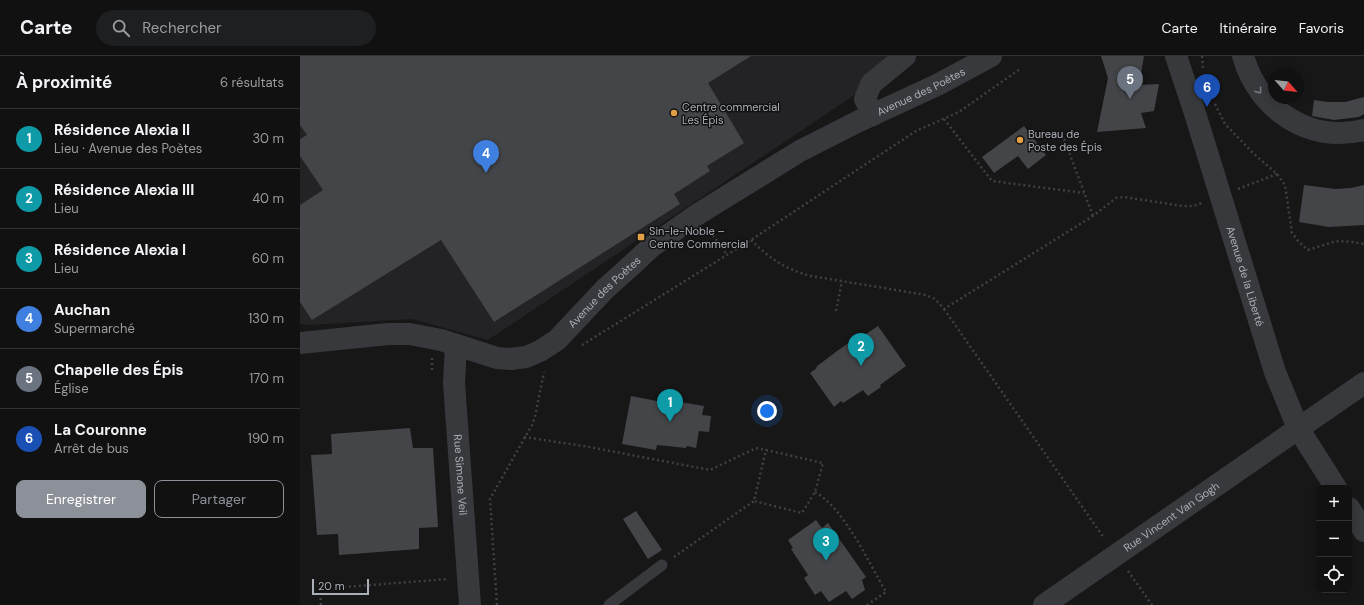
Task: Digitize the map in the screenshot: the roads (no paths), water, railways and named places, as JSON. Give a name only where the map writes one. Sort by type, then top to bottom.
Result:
[{"type":"street","name":"Avenue des Poètes","points":[[873,115],[865,100],[871,84],[905,56]]},
{"type":"street","name":"Avenue des Poètes","points":[[303,342],[398,333],[421,335],[496,358],[511,359],[526,357],[548,346],[564,334],[604,289],[651,247],[698,214],[800,151],[937,85],[991,56]]},
{"type":"street","name":"Avenue de la Liberté","points":[[1176,56],[1275,372],[1298,428],[1334,485]]},
{"type":"street","points":[[1243,56],[1255,86],[1269,104],[1287,118],[1307,128],[1329,132],[1351,132],[1364,130]]},
{"type":"street","name":"Rue Simone Veil","points":[[456,345],[454,383],[470,605]]},
{"type":"street","points":[[1298,428],[1364,383]]},
{"type":"street","name":"Rue Vincent Van Gogh","points":[[1044,605],[1298,428]]},
{"type":"street","points":[[1352,513],[1364,531]]},
{"type":"lane","points":[[609,605],[662,565]]},
{"type":"place","name":"Chapelle des Épis","points":[[1130,99]]},
{"type":"place","name":"La Couronne","points":[[1207,107]]},
{"type":"place","name":"Centre commercial Les Épis","points":[[674,113]]},
{"type":"place","name":"Bureau de Poste des Épis","points":[[1020,140]]},
{"type":"place","name":"Auchan","points":[[486,173]]},
{"type":"place","name":"Sin-le-Noble – Centre Commercial","points":[[641,237]]},
{"type":"place","name":"Résidence Alexia III","points":[[861,366]]},
{"type":"place","name":"Résidence Alexia II","points":[[670,422]]},
{"type":"place","name":"Résidence Alexia I","points":[[826,561]]}]
